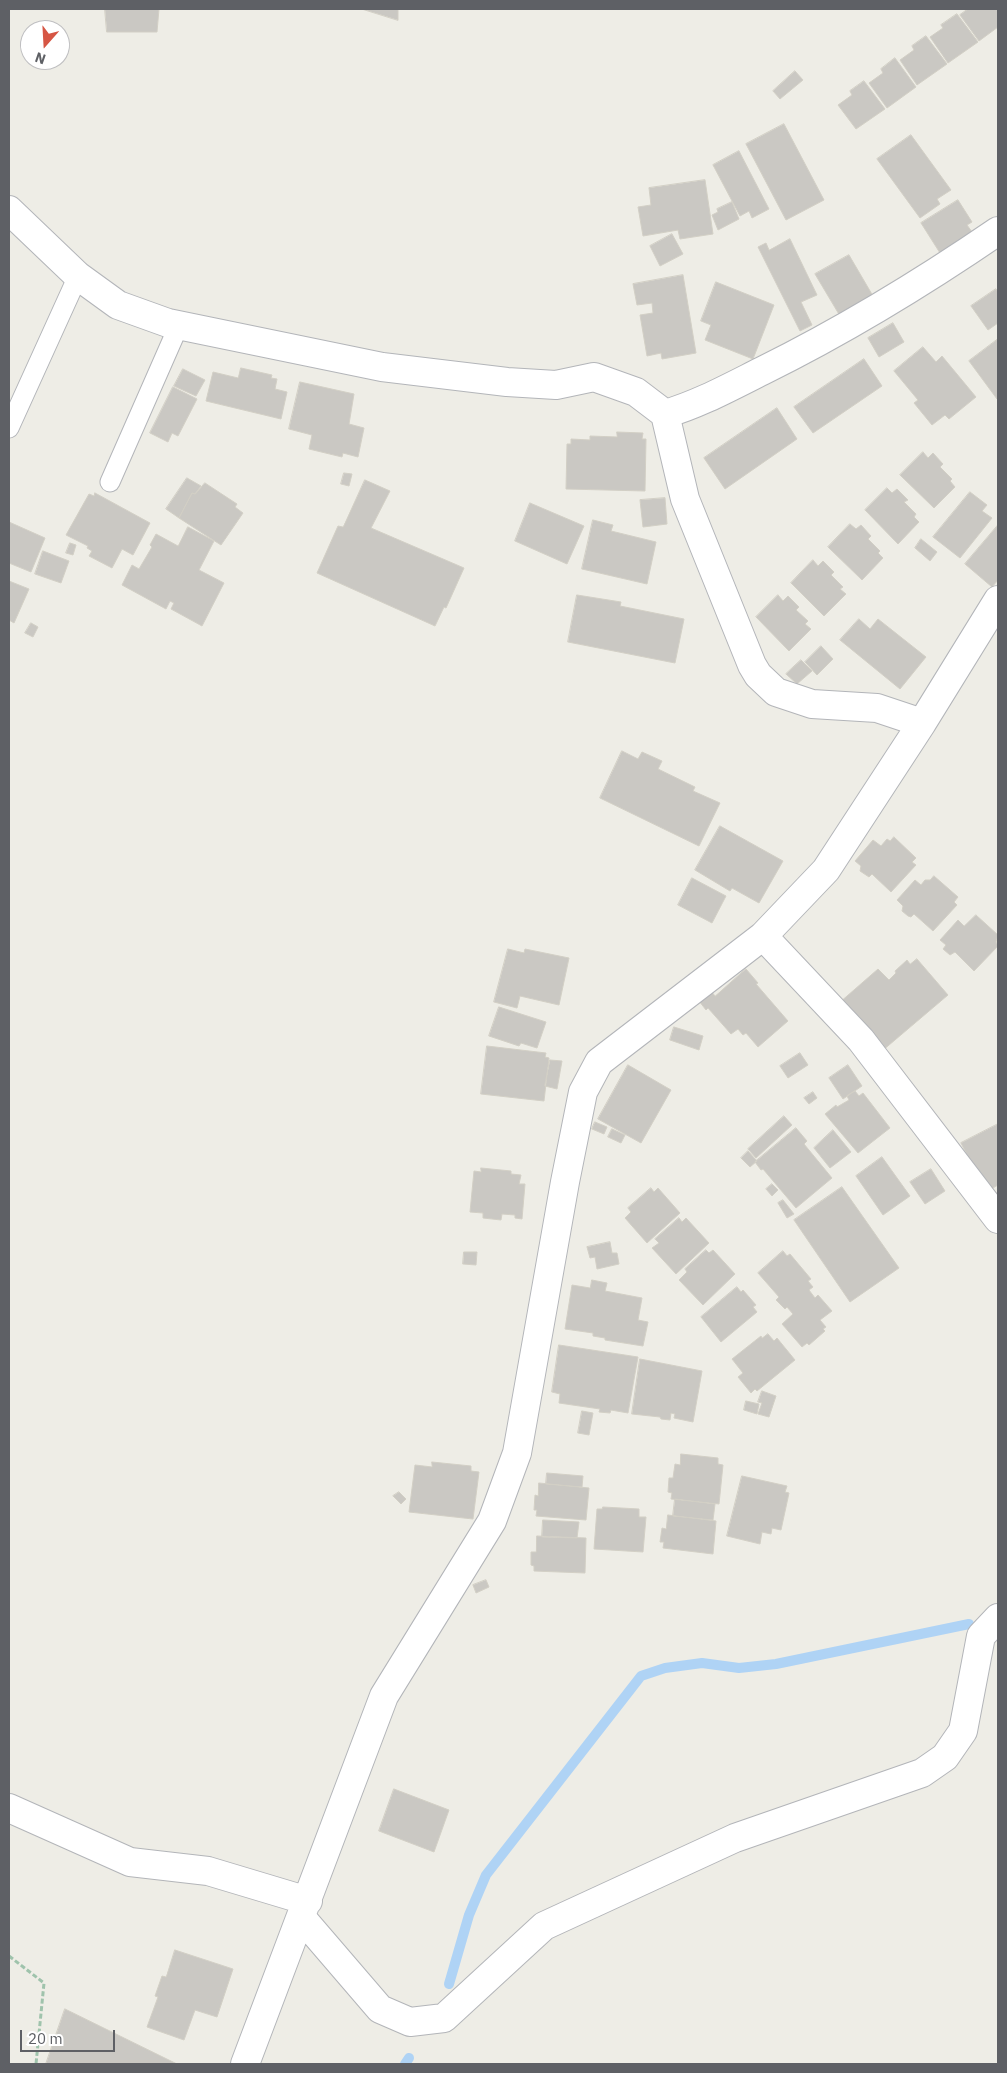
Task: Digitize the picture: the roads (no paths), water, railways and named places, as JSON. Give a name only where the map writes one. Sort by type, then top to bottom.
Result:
[{"type":"street","points":[[9,210],[78,276],[118,305],[179,325],[382,367],[516,382],[556,384],[594,378],[636,392],[665,414],[685,499],[752,665],[758,675],[776,692],[812,704],[877,708],[922,723]]},
{"type":"street","points":[[665,414],[692,406],[819,343],[929,278],[998,231]]},
{"type":"street","points":[[245,2064],[384,1696],[492,1521],[517,1453],[565,1182],[584,1092],[599,1062],[763,936],[826,870],[922,723],[998,600]]},
{"type":"street","points":[[763,936],[860,1040],[998,1219]]},
{"type":"street","points":[[9,1808],[130,1862],[208,1871],[304,1909],[380,2009],[410,2022],[444,2018],[544,1926],[735,1838],[922,1773],[945,1757],[963,1731],[982,1636],[998,1618]]},
{"type":"lane","points":[[9,428],[78,276]]},
{"type":"lane","points":[[110,482],[179,325]]},
{"type":"waterway","points":[[449,1984],[469,1915],[486,1875],[641,1676],[665,1668],[702,1663],[739,1668],[776,1664],[969,1624]]},
{"type":"waterway","points":[[405,2064],[409,2058]]}]
